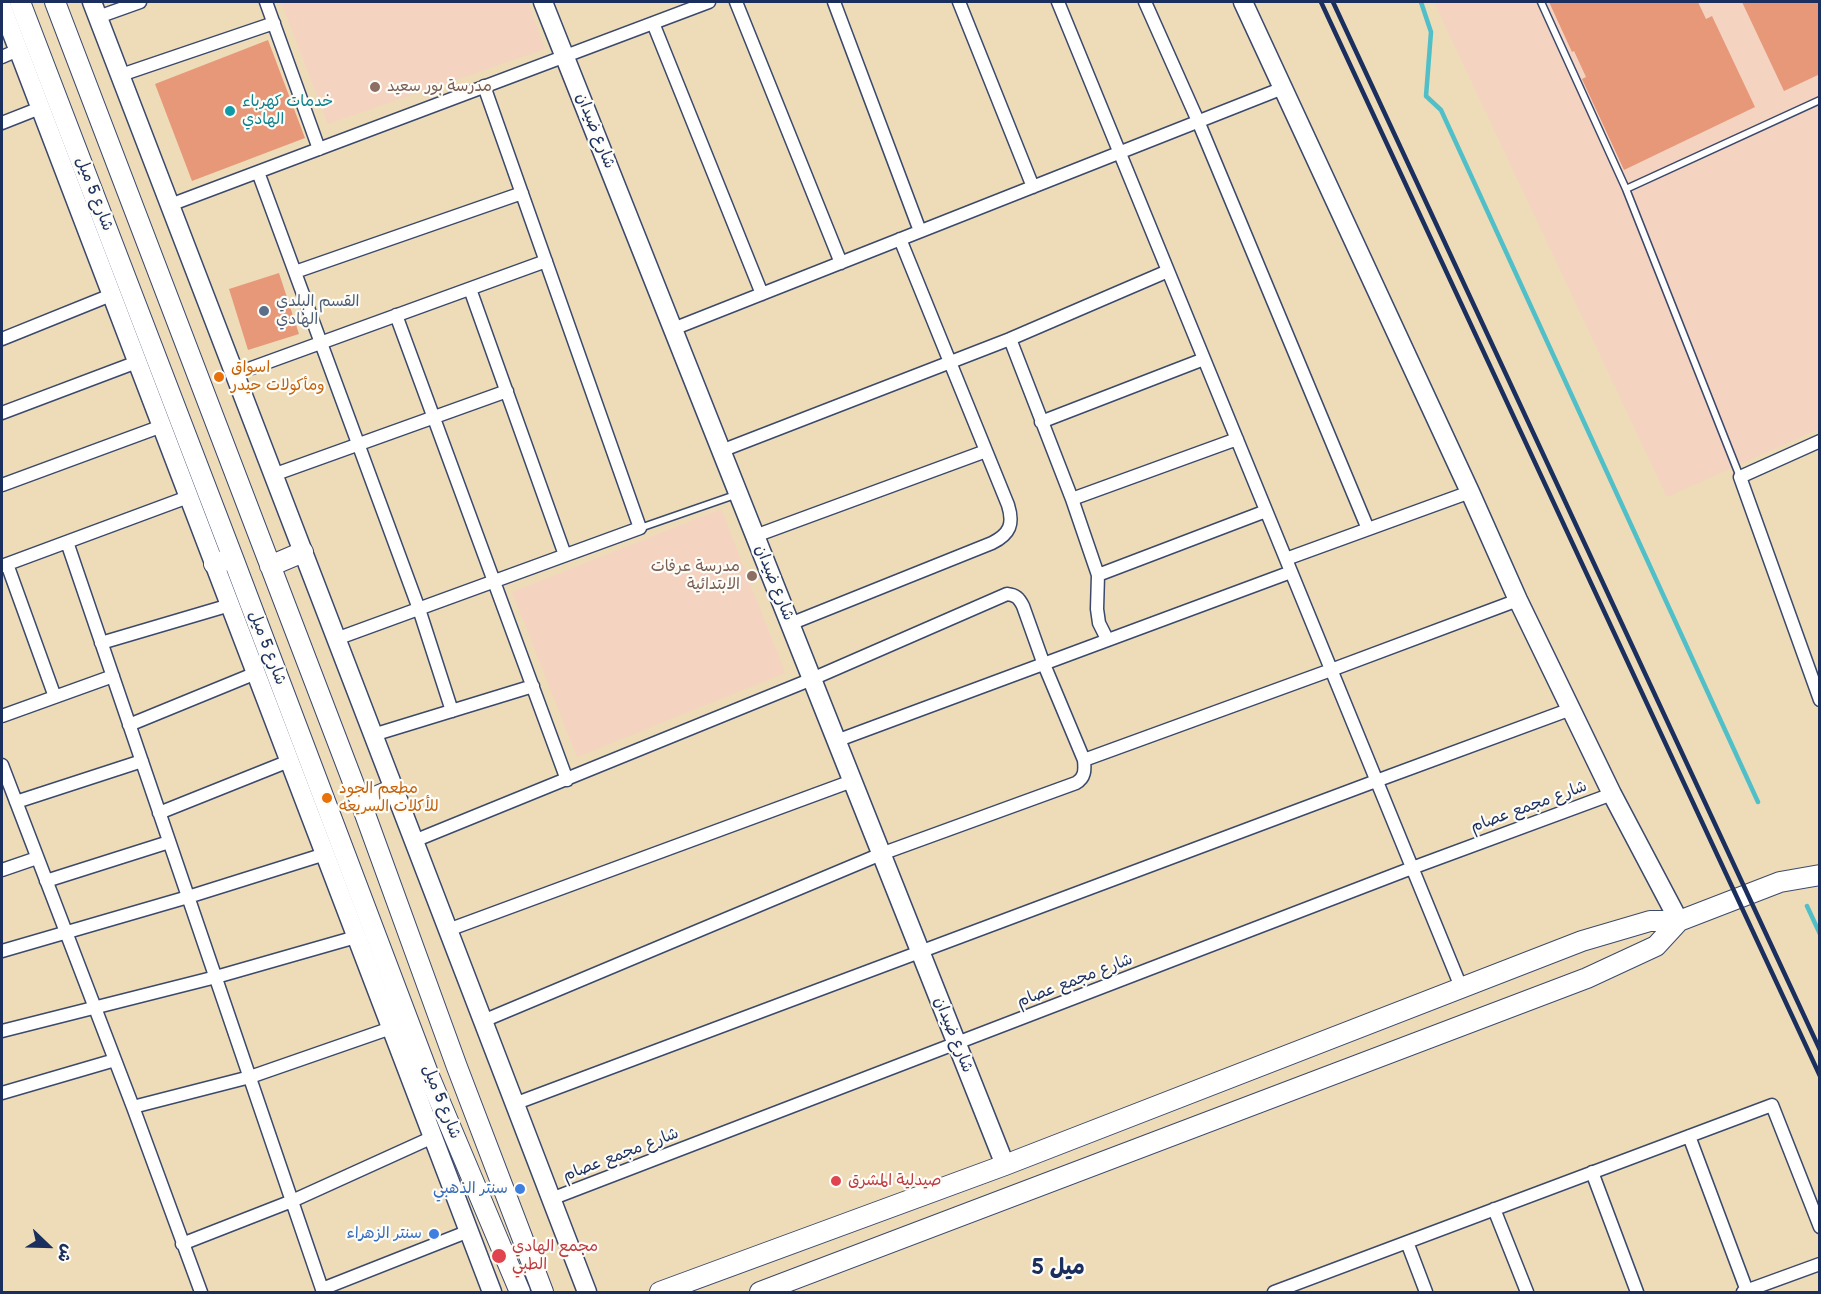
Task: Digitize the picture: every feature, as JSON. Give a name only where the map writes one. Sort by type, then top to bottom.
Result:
[{"type":"main road","name":"شارع 5 ميل","points":[[20,2],[233,558],[327,843],[429,1076],[520,1293]]},
{"type":"main road","name":"شارع 5 ميل","points":[[55,2],[361,802],[457,1067],[543,1293]]},
{"type":"main road","points":[[73,140],[105,128]]},
{"type":"main road","points":[[270,566],[303,552]]},
{"type":"main road","points":[[214,564],[233,558]]},
{"type":"main road","points":[[361,802],[394,789]]},
{"type":"main road","points":[[660,1293],[1005,1165],[1604,933],[1650,921],[1678,921],[1780,882],[1820,875]]},
{"type":"main road","points":[[760,1293],[1587,978],[1656,946],[1678,921]]},
{"type":"main road","points":[[429,1076],[457,1067]]},
{"type":"street","points":[[140,2],[95,9],[587,1293]]},
{"type":"street","points":[[266,2],[319,149]]},
{"type":"street","name":"شارع ضيدان","points":[[543,2],[1005,1165]]},
{"type":"street","points":[[170,205],[709,2]]},
{"type":"street","points":[[736,2],[841,263]]},
{"type":"street","points":[[834,2],[920,231]]},
{"type":"street","points":[[959,2],[1033,187]]},
{"type":"street","points":[[1058,2],[1461,987]]},
{"type":"street","points":[[1145,2],[1198,121],[1368,530]]},
{"type":"street","points":[[1243,2],[1518,600],[1612,794],[1678,921]]},
{"type":"street","points":[[2,7],[10,53],[40,108],[289,761],[327,843],[356,937],[492,1293]]},
{"type":"street","points":[[121,75],[274,23]]},
{"type":"street","points":[[653,23],[762,294]]},
{"type":"street","points":[[336,639],[640,528],[484,86]]},
{"type":"street","points":[[673,329],[1283,88]]},
{"type":"street","points":[[2,123],[40,108]]},
{"type":"street","points":[[258,172],[419,609],[452,711]]},
{"type":"street","points":[[295,272],[522,193]]},
{"type":"street","points":[[790,624],[1002,538],[1010,528],[1011,516],[900,239]]},
{"type":"street","points":[[235,374],[546,261]]},
{"type":"street","points":[[721,451],[1010,339],[1168,271]]},
{"type":"street","points":[[470,289],[565,555]]},
{"type":"street","points":[[2,339],[111,295]]},
{"type":"street","points":[[396,315],[567,780]]},
{"type":"street","points":[[1010,339],[1072,499],[1098,575],[1097,609],[1099,623],[1107,639]]},
{"type":"street","points":[[1041,422],[1204,359]]},
{"type":"street","points":[[2,413],[137,362]]},
{"type":"street","points":[[273,475],[507,391]]},
{"type":"street","points":[[2,485],[162,426]]},
{"type":"street","points":[[1072,499],[1237,439]]},
{"type":"street","points":[[1820,441],[1740,477],[1820,700]]},
{"type":"street","points":[[755,536],[986,451]]},
{"type":"street","points":[[1286,559],[1470,492]]},
{"type":"street","points":[[55,697],[4,565],[188,497]]},
{"type":"street","points":[[1098,575],[1266,511]]},
{"type":"street","points":[[67,542],[323,1291],[469,1231]]},
{"type":"street","points":[[836,741],[1043,662],[1291,572]]},
{"type":"street","points":[[414,841],[812,679],[1007,594],[1020,599],[1043,662],[1084,760],[1084,774],[1076,783],[881,854],[483,1021]]},
{"type":"street","points":[[1084,760],[1518,600]]},
{"type":"street","points":[[101,643],[230,605]]},
{"type":"street","points":[[129,725],[256,673]]},
{"type":"street","points":[[2,716],[113,676]]},
{"type":"street","points":[[373,735],[532,686]]},
{"type":"street","points":[[514,1104],[1571,710]]},
{"type":"street","points":[[16,802],[142,761]]},
{"type":"street","points":[[159,813],[289,761]]},
{"type":"street","points":[[2,765],[6,789],[16,802],[133,1107],[201,1293]]},
{"type":"street","points":[[448,930],[852,781]]},
{"type":"street","name":"شارع مجمع عصام","points":[[551,1199],[1412,868],[1612,794]]},
{"type":"street","points":[[46,881],[169,842]]},
{"type":"street","points":[[2,951],[188,897],[327,843]]},
{"type":"street","points":[[2,870],[37,858]]},
{"type":"street","points":[[2,1031],[216,978],[356,937]]},
{"type":"street","points":[[133,1107],[250,1077],[391,1028]]},
{"type":"street","points":[[2,1093],[115,1060]]},
{"type":"street","points":[[1274,1293],[1772,1105],[1820,1227]]},
{"type":"street","points":[[1689,1136],[1745,1292],[1820,1264]]},
{"type":"street","points":[[182,1244],[292,1201],[433,1137]]},
{"type":"street","points":[[1592,1172],[1637,1293]]},
{"type":"street","points":[[1494,1209],[1527,1293]]},
{"type":"street","points":[[1407,1242],[1426,1293]]},
{"type":"lane","points":[[1540,2],[1626,189],[1740,477]]},
{"type":"lane","points":[[1626,189],[1820,100]]},
{"type":"lane","points":[[640,528],[739,494]]},
{"type":"shaded area","name":"مدرسة بور سعيد","points":[[281,2],[528,2],[545,49],[328,124]]},
{"type":"shaded area","points":[[1434,2],[1819,2],[1819,429],[1667,497]]},
{"type":"shaded area","points":[[721,509],[785,673],[577,757],[512,592]]},
{"type":"building","points":[[1549,2],[1698,2],[1706,19],[1712,16],[1755,107],[1624,170],[1582,79],[1586,77]]},
{"type":"building","points":[[1742,2],[1820,2],[1820,74],[1784,91]]},
{"type":"building","name":"خدمات كهرباء الهادي","points":[[268,40],[305,138],[192,181],[155,84]]},
{"type":"building","name":"القسم البلدي الهادي","points":[[279,273],[299,334],[248,350],[229,289]]},
{"type":"waterway","points":[[1421,2],[1431,32],[1426,96],[1441,110],[1758,802]]},
{"type":"waterway","points":[[1807,906],[1820,934]]},
{"type":"railway","points":[[1321,2],[1820,1076]]},
{"type":"railway","points":[[1333,2],[1820,1050]]},
{"type":"place","name":"مدرسة بور سعيد","points":[[375,87]]},
{"type":"place","name":"خدمات كهرباء الهادي","points":[[230,111]]},
{"type":"place","name":"القسم البلدي الهادي","points":[[264,311]]},
{"type":"place","name":"اسواق ومأكولات حيدر","points":[[219,377]]},
{"type":"place","name":"مدرسة عرفات الابتدائية","points":[[752,576]]},
{"type":"place","name":"مطعم الجود للأكلات السريعه","points":[[327,798]]},
{"type":"place","name":"صيدلية المشرق","points":[[836,1181]]},
{"type":"place","name":"سنتر الذهبي","points":[[520,1189]]},
{"type":"place","name":"سنتر الزهراء","points":[[434,1234]]},
{"type":"place","name":"مجمع الهادي الطبي","points":[[499,1256]]},
{"type":"district","name":"5 ميل","points":[[1058,1268]]}]
